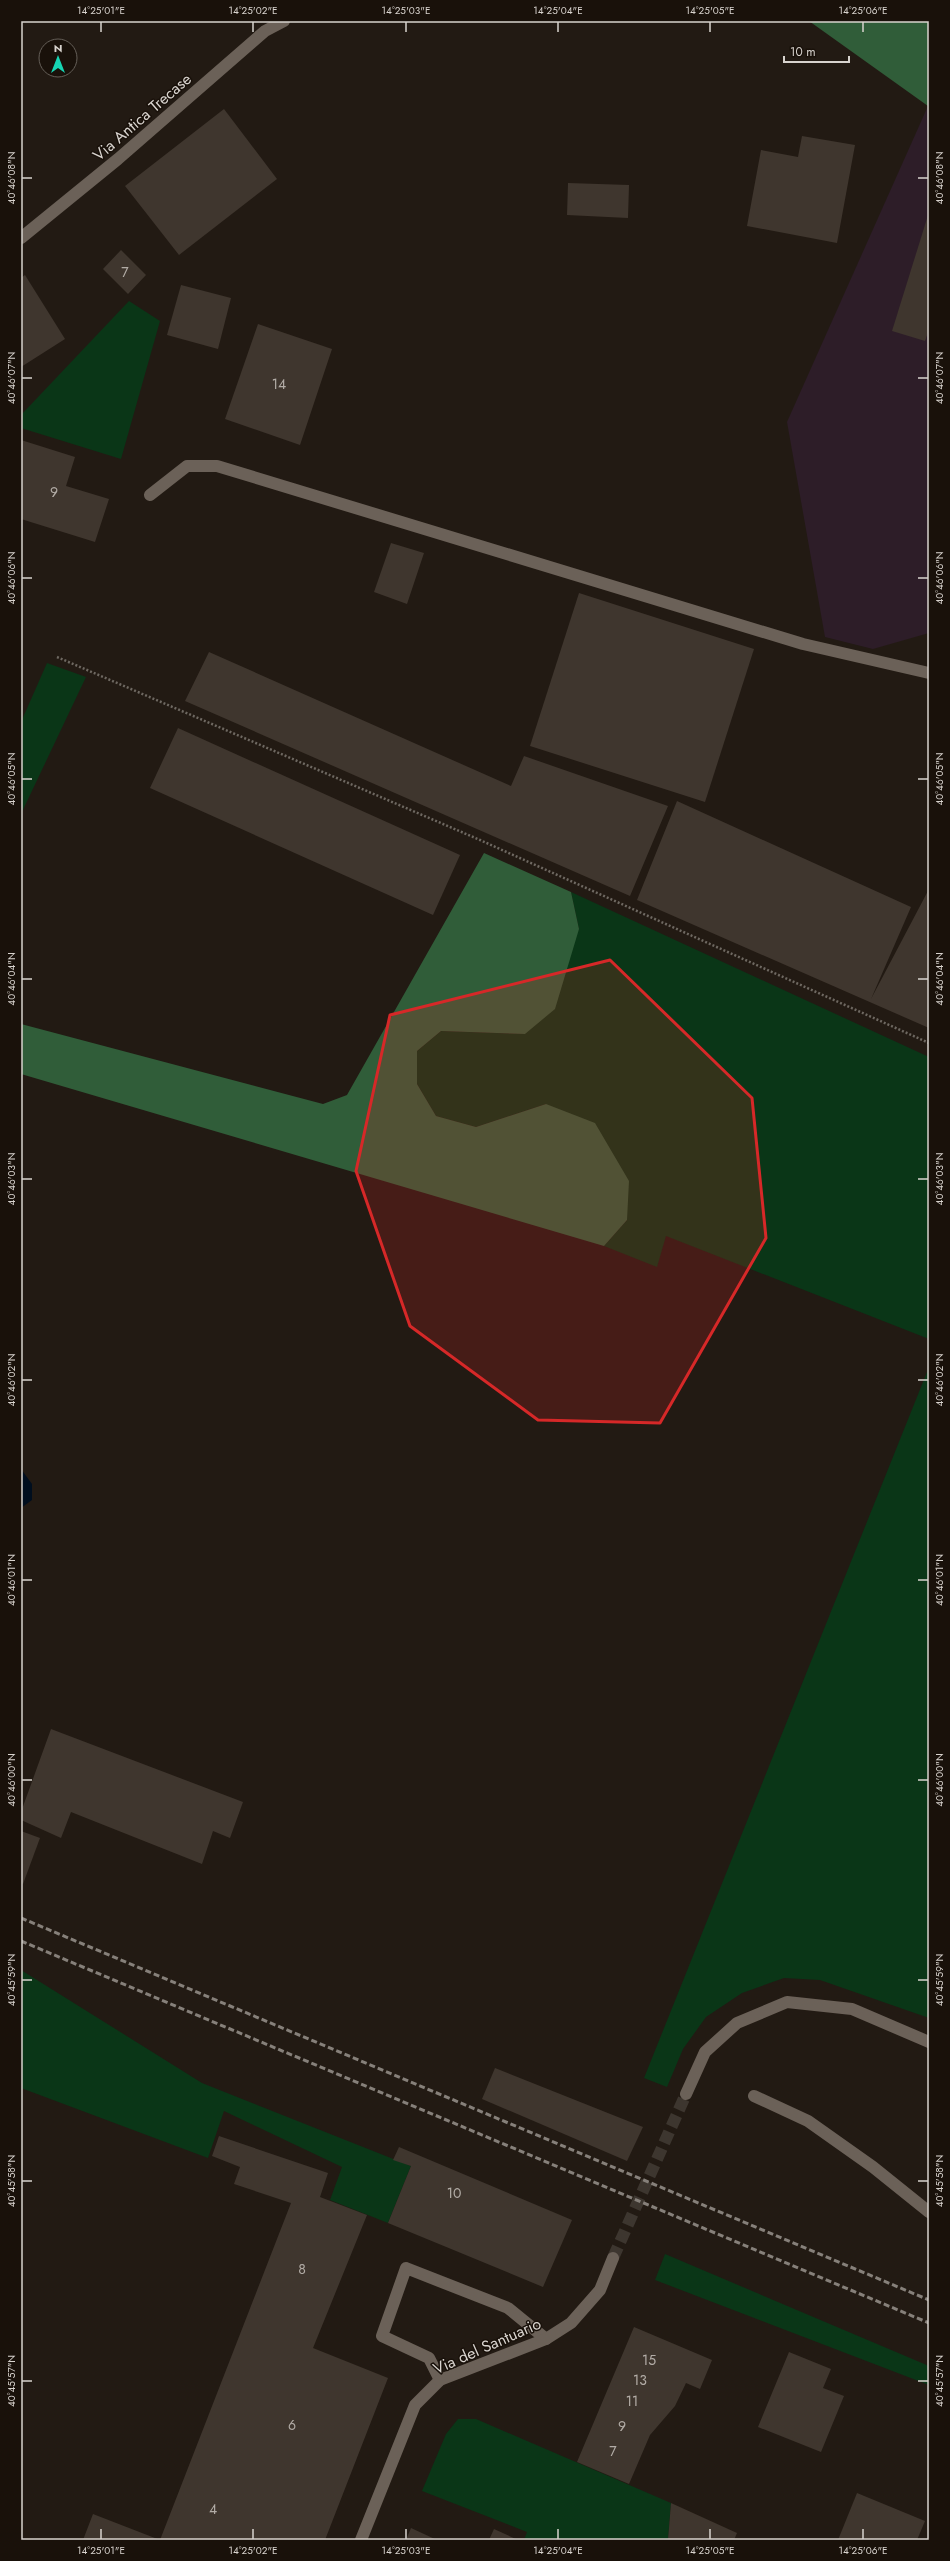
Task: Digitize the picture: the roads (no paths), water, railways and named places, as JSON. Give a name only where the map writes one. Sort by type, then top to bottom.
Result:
[{"type":"street","name":"Via Antica Trecase","points":[[21,238],[118,159],[265,32],[284,21]]},
{"type":"street","points":[[150,495],[187,466],[217,466],[803,644],[929,673]]},
{"type":"street","points":[[686,2094],[705,2052],[737,2023],[787,2002],[852,2009],[929,2042]]},
{"type":"street","points":[[754,2096],[808,2121],[873,2167],[929,2212]]},
{"type":"street","name":"Via del Santuario","points":[[361,2540],[415,2405],[440,2380],[546,2339],[571,2324],[600,2290],[614,2258]]},
{"type":"street","points":[[440,2380],[429,2358],[382,2336],[406,2268],[508,2308],[546,2339]]},
{"type":"water","points":[[21,1469],[32,1484],[32,1500],[21,1508]]},
{"type":"tunnel","points":[[613,2258],[686,2094]]},
{"type":"railway","points":[[21,1918],[929,2300]]},
{"type":"railway","points":[[21,1941],[929,2323]]}]
